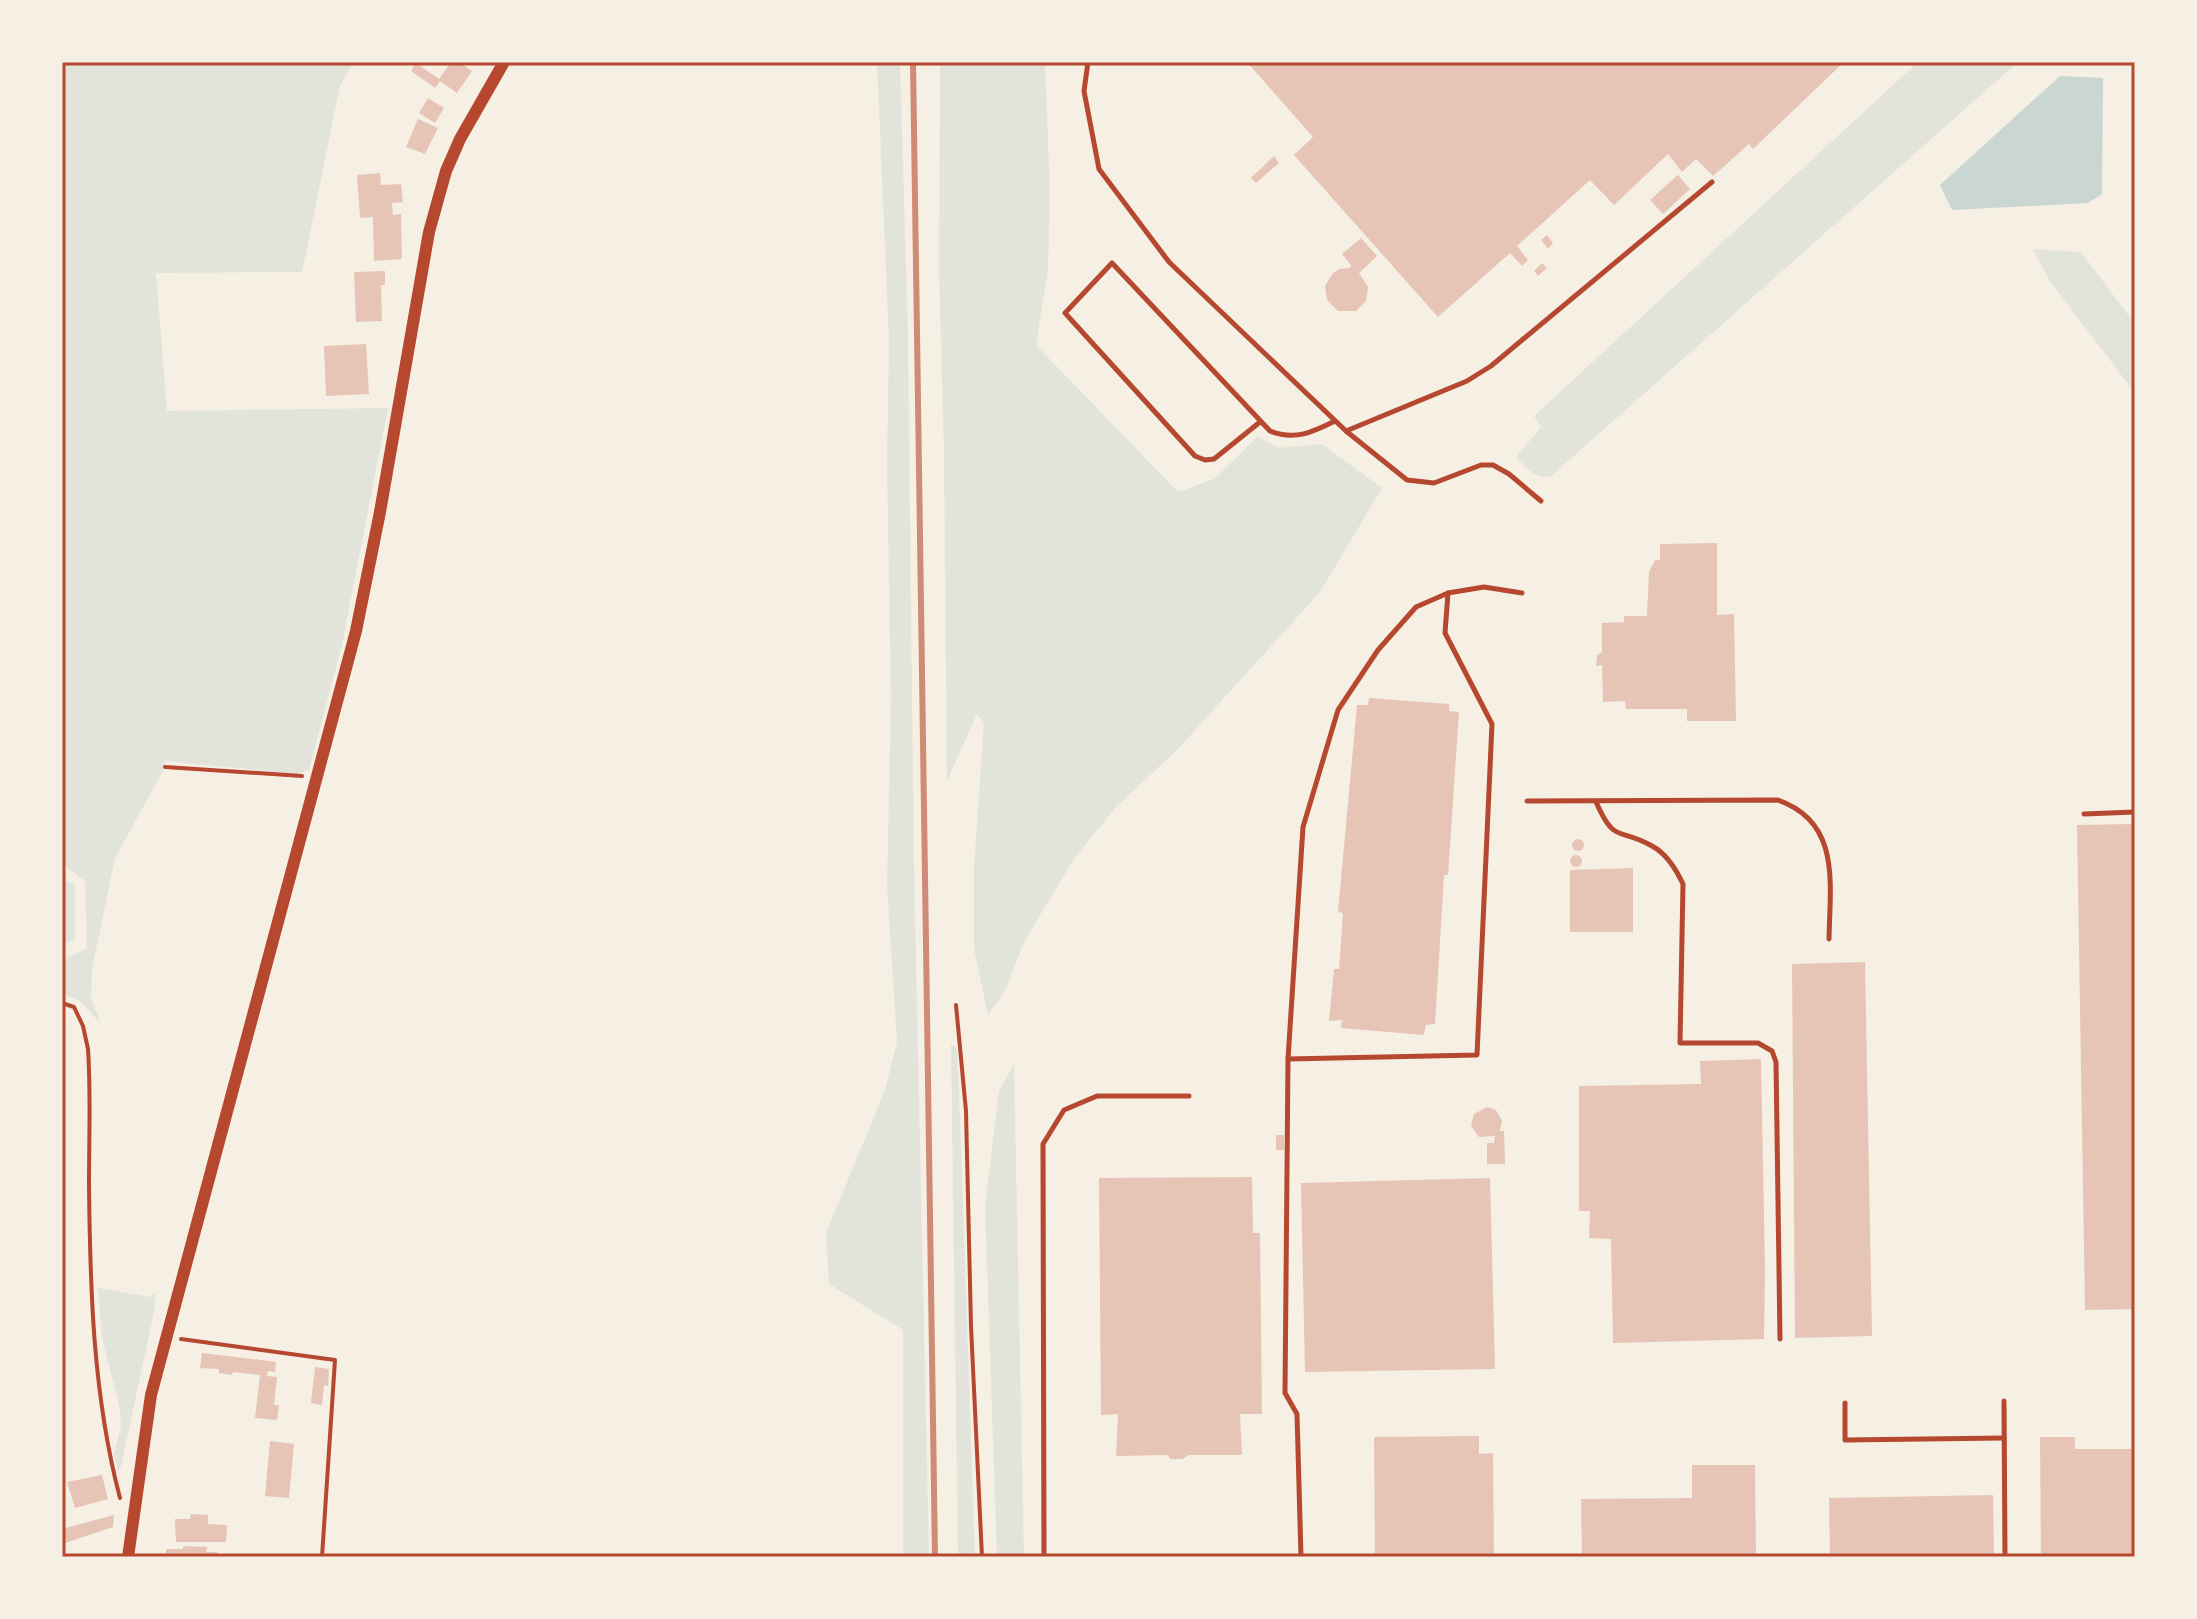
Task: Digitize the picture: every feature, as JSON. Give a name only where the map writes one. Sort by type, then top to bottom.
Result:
[{"type":"street","points":[[128,1557],[151,1395],[356,631],[429,232],[460,139],[504,62]]},
{"type":"lane","points":[[1088,62],[1084,91],[1099,169],[1169,262],[1335,421],[1407,480],[1434,483],[1481,465],[1493,465],[1541,501]]},
{"type":"lane","points":[[1346,431],[1467,381],[1491,366],[1525,334],[1712,182]]},
{"type":"lane","points":[[1260,422],[1214,459],[1195,456],[1065,313],[1112,263],[1260,422],[1277,434],[1297,436],[1335,421]]},
{"type":"lane","points":[[1301,1557],[1297,1414],[1285,1393],[1288,1059],[1303,827],[1338,710],[1378,650],[1416,607],[1448,593],[1484,587],[1522,593]]},
{"type":"lane","points":[[1288,1059],[1477,1055],[1492,724],[1445,633],[1448,593]]},
{"type":"lane","points":[[1527,801],[1778,800],[1798,807],[1815,824],[1826,846],[1830,869],[1829,939]]},
{"type":"lane","points":[[1596,802],[1605,823],[1618,835],[1652,846],[1673,864],[1683,884],[1680,1043],[1758,1043],[1772,1051],[1776,1062],[1780,1339]]},
{"type":"lane","points":[[2084,814],[2135,812]]},
{"type":"lane","points":[[1044,1557],[1043,1144],[1064,1110],[1097,1096],[1189,1096]]},
{"type":"lane","points":[[2004,1401],[2005,1557]]},
{"type":"lane","points":[[1845,1403],[1845,1440],[2004,1438]]},
{"type":"path","points":[[165,767],[318,777]]},
{"type":"path","points":[[62,1003],[74,1007],[83,1026],[88,1049],[91,1284],[101,1412],[108,1455],[121,1502],[133,1510]]},
{"type":"path","points":[[956,1005],[966,1111],[971,1326],[982,1557]]},
{"type":"path","points":[[167,1337],[335,1360],[322,1557]]},
{"type":"shaded area","points":[[62,62],[353,62],[340,86],[302,272],[156,273],[167,411],[388,408],[342,645],[309,770],[297,774],[165,761],[165,767],[115,858],[92,969],[91,998],[101,1024],[80,1001],[62,993],[62,960],[87,948],[85,881],[62,864]]},
{"type":"shaded area","points":[[877,62],[900,62],[908,337],[914,869],[929,1557],[903,1557],[903,1330],[829,1284],[826,1233],[885,1090],[897,1042],[887,886],[891,699],[887,462],[889,340]]},
{"type":"shaded area","points":[[940,62],[1045,62],[1050,193],[1048,270],[1036,345],[1178,492],[1214,479],[1258,436],[1278,448],[1322,444],[1382,488],[1320,592],[1178,749],[1116,807],[1074,859],[1025,940],[1004,993],[988,1015],[974,949],[974,866],[984,723],[977,714],[947,781],[939,269]]},
{"type":"shaded area","points":[[1918,62],[2018,62],[1550,477],[1539,476],[1527,468],[1516,457],[1541,427],[1534,416]]},
{"type":"shaded area","points":[[2060,76],[2103,78],[2102,194],[2088,203],[1952,210],[1940,185]]},
{"type":"shaded area","points":[[2033,249],[2081,252],[2135,324],[2135,393],[2050,281]]},
{"type":"shaded area","points":[[62,878],[75,885],[75,939],[62,945]]},
{"type":"shaded area","points":[[951,1044],[957,1048],[975,1557],[958,1557]]},
{"type":"shaded area","points":[[1014,1064],[1024,1557],[997,1557],[985,1206],[999,1091]]},
{"type":"shaded area","points":[[98,1288],[149,1297],[155,1293],[155,1307],[118,1471],[114,1454],[121,1426],[119,1405],[102,1338]]},
{"type":"building","points":[[447,62],[458,62],[472,71],[457,93],[440,81],[435,88],[411,71],[416,63],[439,79],[450,64]]},
{"type":"building","points":[[1247,62],[1844,62],[1753,149],[1749,144],[1713,176],[1696,159],[1682,172],[1668,154],[1614,205],[1590,180],[1517,246],[1528,260],[1522,266],[1510,253],[1438,317],[1294,155],[1313,137]]},
{"type":"building","points":[[428,98],[444,108],[435,123],[419,113]]},
{"type":"building","points":[[418,119],[438,128],[425,154],[406,147]]},
{"type":"building","points":[[1274,156],[1279,163],[1256,183],[1251,178]]},
{"type":"building","points":[[380,173],[381,185],[401,184],[403,202],[392,203],[393,215],[401,214],[402,259],[374,261],[373,217],[360,218],[357,175]]},
{"type":"building","points":[[1678,175],[1690,189],[1663,214],[1650,200]]},
{"type":"building","points":[[1547,235],[1553,243],[1548,249],[1541,240]]},
{"type":"building","points":[[1361,238],[1377,256],[1359,273],[1368,287],[1366,301],[1356,311],[1338,311],[1327,300],[1325,286],[1333,273],[1350,268],[1342,254]]},
{"type":"building","points":[[1542,263],[1547,268],[1538,276],[1534,271]]},
{"type":"building","points":[[385,271],[385,285],[381,285],[382,321],[356,322],[354,272]]},
{"type":"building","points":[[366,344],[369,394],[326,396],[324,346]]},
{"type":"building","points":[[1717,543],[1717,615],[1734,614],[1736,721],[1687,721],[1687,709],[1626,709],[1625,701],[1603,702],[1602,665],[1596,666],[1597,655],[1602,652],[1602,623],[1624,622],[1624,616],[1647,616],[1649,572],[1655,560],[1660,560],[1660,544]]},
{"type":"building","points":[[1369,698],[1449,704],[1449,711],[1459,712],[1448,875],[1444,875],[1435,1024],[1426,1025],[1424,1035],[1341,1028],[1342,1020],[1329,1021],[1334,969],[1339,969],[1343,913],[1338,912],[1357,705],[1368,705]]},
{"type":"building","points":[[2135,824],[2135,1309],[2085,1310],[2077,825]]},
{"type":"building","points":[[1578,839],[1584,845],[1578,851],[1572,845]]},
{"type":"building","points":[[1576,855],[1582,861],[1576,867],[1570,861]]},
{"type":"building","points":[[1633,868],[1633,932],[1570,932],[1570,870]]},
{"type":"building","points":[[1865,962],[1872,1336],[1795,1338],[1792,964]]},
{"type":"building","points":[[1761,1059],[1764,1339],[1613,1343],[1611,1239],[1589,1238],[1590,1211],[1579,1211],[1579,1086],[1701,1084],[1700,1061]]},
{"type":"building","points":[[1487,1107],[1496,1110],[1502,1121],[1500,1131],[1504,1131],[1505,1164],[1487,1164],[1487,1143],[1494,1143],[1495,1136],[1479,1137],[1471,1126],[1474,1114]]},
{"type":"building","points":[[1276,1135],[1284,1135],[1284,1150],[1276,1150]]},
{"type":"building","points":[[1252,1177],[1253,1233],[1260,1233],[1262,1414],[1240,1414],[1242,1455],[1189,1455],[1182,1459],[1170,1459],[1168,1455],[1116,1456],[1118,1414],[1101,1415],[1099,1178]]},
{"type":"building","points":[[1490,1178],[1495,1369],[1305,1372],[1301,1183]]},
{"type":"building","points":[[202,1353],[276,1362],[275,1372],[268,1371],[267,1376],[277,1377],[274,1405],[279,1405],[277,1420],[255,1418],[260,1375],[233,1372],[232,1375],[219,1373],[219,1369],[200,1368]]},
{"type":"building","points":[[315,1367],[329,1369],[322,1405],[311,1403]]},
{"type":"building","points":[[1479,1436],[1479,1454],[1493,1453],[1494,1557],[1375,1557],[1374,1437]]},
{"type":"building","points":[[2040,1437],[2075,1437],[2075,1449],[2135,1449],[2135,1557],[2041,1557]]},
{"type":"building","points":[[270,1441],[294,1444],[289,1498],[265,1496]]},
{"type":"building","points":[[1692,1465],[1755,1465],[1756,1557],[1582,1557],[1581,1499],[1692,1498]]},
{"type":"building","points":[[102,1475],[108,1499],[75,1508],[67,1482]]},
{"type":"building","points":[[1993,1495],[1994,1557],[1830,1557],[1829,1498]]},
{"type":"building","points":[[191,1514],[208,1515],[208,1524],[227,1525],[226,1542],[176,1542],[175,1519],[190,1519]]},
{"type":"building","points":[[114,1515],[113,1527],[62,1544],[62,1529]]},
{"type":"building","points":[[183,1546],[207,1547],[206,1552],[217,1552],[217,1557],[166,1557],[166,1549],[183,1549]]},
{"type":"railway","points":[[913,62],[935,1557]]}]
